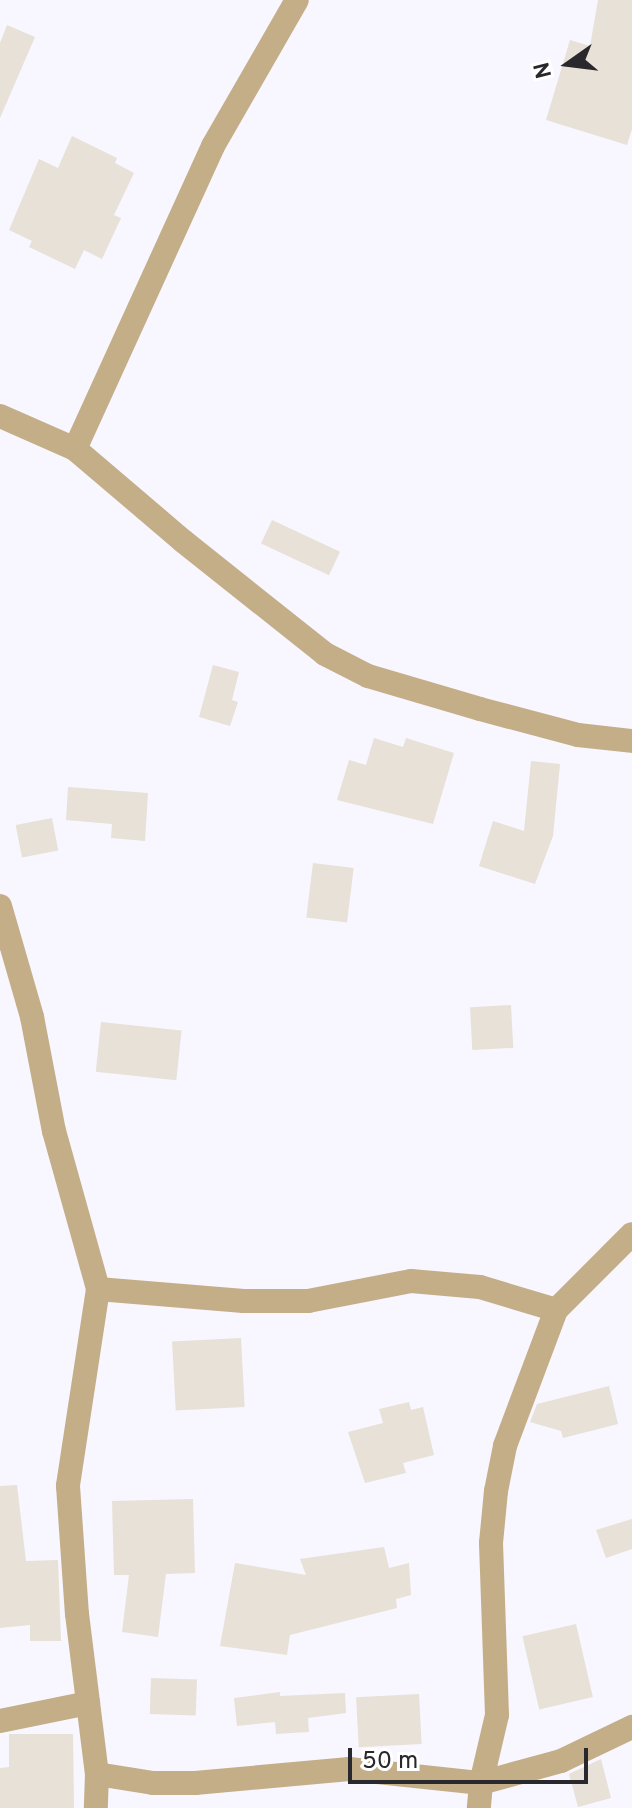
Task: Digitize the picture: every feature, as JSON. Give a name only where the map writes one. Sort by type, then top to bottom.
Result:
[{"type":"street","points":[[75,449],[213,146],[297,0]]},
{"type":"street","points":[[0,416],[75,449],[183,541],[325,654],[368,676],[480,709],[578,735],[632,741]]},
{"type":"street","points":[[0,906],[32,1017],[54,1131],[98,1289],[68,1486],[97,1774],[96,1808]]},
{"type":"street","points":[[479,1808],[497,1704],[491,1543],[496,1491],[505,1446],[556,1310],[632,1234]]},
{"type":"street","points":[[98,1289],[244,1301],[308,1301],[411,1281],[480,1287],[556,1310]]},
{"type":"street","points":[[0,1721],[88,1703]]},
{"type":"street","points":[[97,1774],[153,1783],[195,1783],[349,1769],[481,1783],[561,1761],[632,1727]]},
{"type":"building","points":[[598,0],[632,0],[632,129],[627,145],[546,120],[570,40],[590,46]]},
{"type":"building","points":[[7,25],[35,37],[0,118],[0,43]]},
{"type":"building","points":[[72,136],[117,158],[115,163],[134,173],[114,215],[121,218],[102,259],[84,250],[75,269],[29,247],[32,241],[9,230],[39,159],[58,168]]},
{"type":"building","points":[[272,520],[340,552],[329,575],[261,544]]},
{"type":"building","points":[[213,665],[239,672],[232,700],[238,702],[230,726],[199,717]]},
{"type":"building","points":[[374,738],[403,747],[406,738],[454,753],[433,824],[337,800],[349,760],[366,765]]},
{"type":"building","points":[[531,761],[560,764],[553,836],[535,884],[479,866],[493,821],[524,831]]},
{"type":"building","points":[[68,787],[148,793],[145,841],[111,838],[112,824],[66,820]]},
{"type":"building","points":[[52,818],[58,850],[22,857],[16,825]]},
{"type":"building","points":[[313,863],[354,868],[347,923],[306,918]]},
{"type":"building","points":[[511,1005],[513,1048],[472,1050],[470,1007]]},
{"type":"building","points":[[101,1022],[182,1030],[176,1080],[96,1072]]},
{"type":"building","points":[[241,1338],[245,1407],[176,1411],[172,1342]]},
{"type":"building","points":[[609,1386],[618,1424],[563,1438],[561,1431],[530,1422],[537,1404]]},
{"type":"building","points":[[409,1402],[411,1410],[423,1407],[434,1455],[403,1463],[406,1473],[365,1483],[348,1432],[383,1423],[379,1409]]},
{"type":"building","points":[[17,1485],[26,1561],[58,1560],[61,1641],[30,1641],[30,1625],[0,1628],[0,1486]]},
{"type":"building","points":[[193,1499],[195,1573],[166,1574],[158,1637],[122,1632],[129,1575],[114,1575],[112,1501]]},
{"type":"building","points":[[632,1519],[632,1549],[606,1558],[596,1530]]},
{"type":"building","points":[[384,1547],[389,1568],[409,1563],[411,1595],[396,1599],[397,1608],[290,1635],[287,1655],[220,1646],[235,1563],[306,1575],[300,1559]]},
{"type":"building","points":[[576,1624],[593,1697],[539,1709],[522,1636]]},
{"type":"building","points":[[151,1678],[197,1680],[196,1716],[150,1714]]},
{"type":"building","points":[[280,1692],[280,1696],[345,1693],[346,1713],[308,1718],[309,1732],[276,1734],[275,1722],[237,1726],[234,1698]]},
{"type":"building","points":[[419,1694],[422,1744],[359,1747],[356,1697]]},
{"type":"building","points":[[9,1734],[73,1734],[74,1808],[0,1808],[0,1768],[9,1767]]},
{"type":"building","points":[[601,1759],[611,1798],[578,1807],[569,1774]]}]
